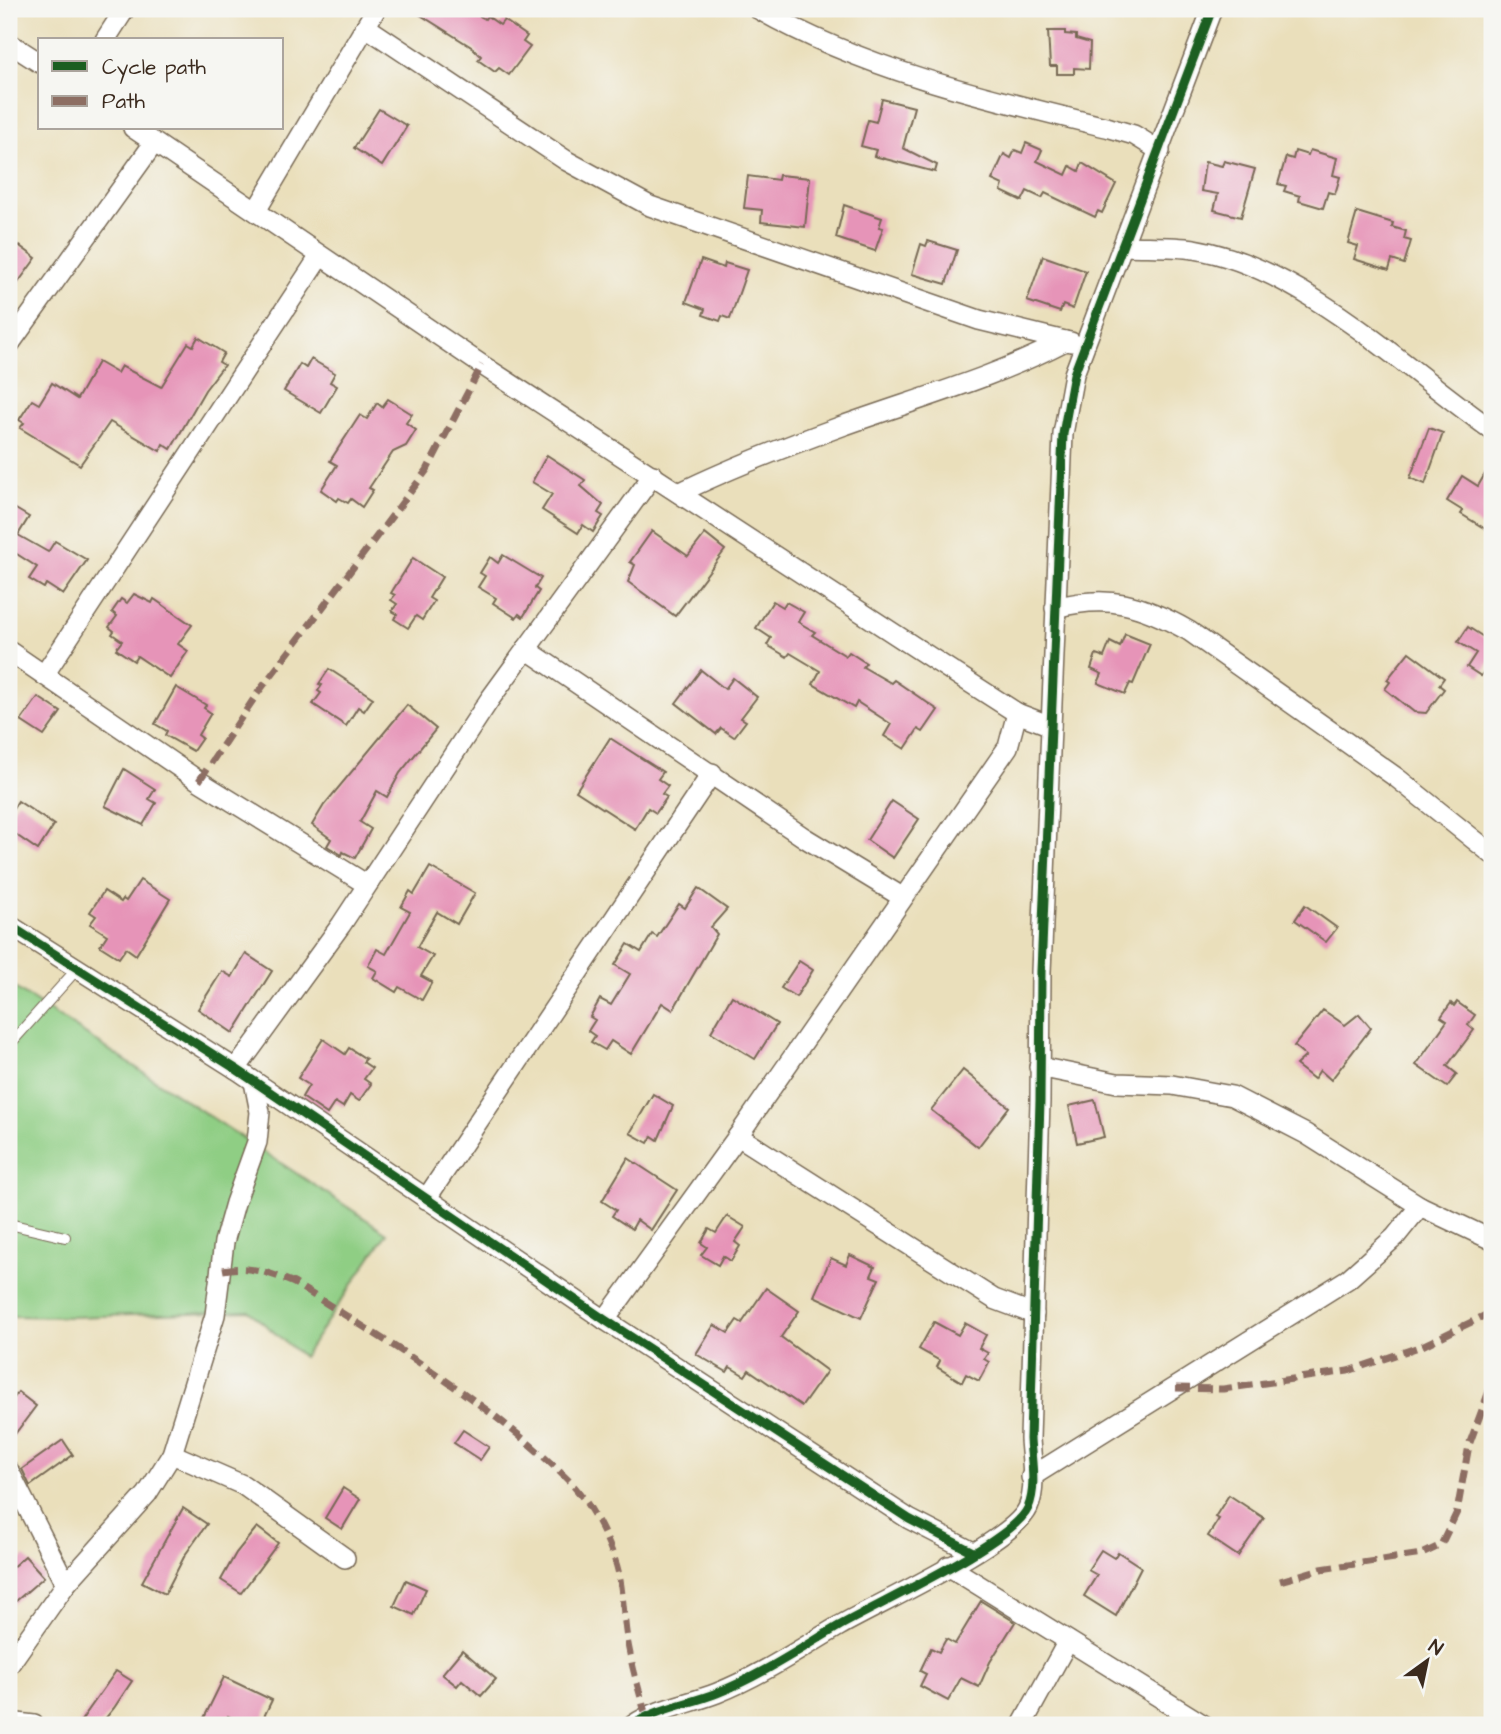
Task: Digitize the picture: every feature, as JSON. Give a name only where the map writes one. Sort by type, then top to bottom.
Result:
[{"type":"street","points":[[106,38],[125,9]]},
{"type":"street","points":[[256,211],[376,9]]},
{"type":"street","points":[[758,9],[831,46],[883,65],[974,94],[1134,135],[1160,152]]},
{"type":"street","points":[[643,1722],[718,1692],[948,1566],[1020,1520],[1028,1507],[1031,1477],[1039,1067],[1063,434],[1074,374],[1125,246],[1212,9]]},
{"type":"street","points":[[366,27],[566,161],[650,206],[979,320],[1086,344]]},
{"type":"street","points":[[9,43],[38,62]]},
{"type":"street","points":[[136,130],[482,365],[1017,713],[1051,726]]},
{"type":"street","points":[[9,345],[154,143]]},
{"type":"street","points":[[1125,246],[1194,249],[1276,276],[1315,298],[1492,430]]},
{"type":"street","points":[[44,676],[320,256]]},
{"type":"street","points":[[679,493],[726,470],[1024,362],[1065,341]]},
{"type":"street","points":[[236,1069],[526,649],[653,475]]},
{"type":"street","points":[[1055,608],[1096,600],[1118,601],[1158,614],[1189,631],[1397,778],[1492,854]]},
{"type":"street","points":[[526,649],[805,838],[902,897]]},
{"type":"street","points":[[9,651],[199,780],[366,884]]},
{"type":"street","points":[[605,1320],[738,1136],[1008,747],[1017,713]]},
{"type":"street","points":[[426,1199],[712,774]]},
{"type":"street","points":[[9,925],[236,1069],[605,1320],[909,1519],[972,1552]]},
{"type":"street","points":[[1039,1067],[1117,1083],[1171,1085],[1232,1096],[1306,1134],[1420,1206],[1492,1240]]},
{"type":"street","points":[[9,1665],[66,1584],[147,1494],[172,1454],[215,1315],[224,1242],[231,1216],[257,1142],[260,1112],[254,1082]]},
{"type":"street","points":[[738,1136],[994,1299],[1034,1314]]},
{"type":"street","points":[[1031,1477],[1348,1279],[1395,1237],[1420,1206]]},
{"type":"street","points":[[172,1454],[243,1485],[345,1558]]},
{"type":"street","points":[[9,1471],[66,1584]]},
{"type":"street","points":[[948,1566],[1205,1725]]},
{"type":"street","points":[[1022,1725],[1068,1641]]},
{"type":"street","points":[[9,1722],[34,1725]]},
{"type":"lane","points":[[9,1045],[77,969]]},
{"type":"lane","points":[[9,1224],[65,1237]]},
{"type":"green space","points":[[9,984],[387,1233],[303,1357],[249,1311],[73,1317],[9,1316]]},
{"type":"building","points":[[411,9],[467,9],[485,19],[487,16],[500,25],[504,20],[527,36],[523,42],[530,47],[509,75],[499,68],[495,72],[478,60],[481,56],[473,48]]},
{"type":"building","points":[[1048,31],[1065,31],[1065,34],[1076,35],[1076,39],[1090,43],[1089,69],[1074,68],[1074,74],[1057,74],[1057,66],[1050,66]]},
{"type":"building","points":[[882,99],[914,107],[903,148],[937,165],[935,172],[874,156],[876,150],[861,146],[868,120],[876,122]]},
{"type":"building","points":[[379,109],[407,126],[382,166],[354,148]]},
{"type":"building","points":[[1026,143],[1042,150],[1037,161],[1066,175],[1070,166],[1079,171],[1082,163],[1116,184],[1102,213],[1098,211],[1095,217],[1045,193],[1042,198],[1027,191],[1022,201],[1001,191],[1003,185],[992,180],[1004,154],[1011,158],[1015,150],[1022,153]]},
{"type":"building","points":[[1310,150],[1337,158],[1333,175],[1340,177],[1335,194],[1328,192],[1323,208],[1299,201],[1300,196],[1284,191],[1286,186],[1278,184],[1286,157],[1293,159],[1295,151],[1308,155]]},
{"type":"building","points":[[1224,161],[1255,169],[1241,217],[1214,210],[1218,194],[1201,191],[1205,162],[1222,166]]},
{"type":"building","points":[[779,175],[810,178],[805,227],[761,222],[762,210],[744,208],[748,176],[778,180]]},
{"type":"building","points":[[844,205],[882,218],[879,227],[883,228],[875,251],[836,238]]},
{"type":"building","points":[[1357,212],[1393,223],[1392,227],[1406,231],[1404,239],[1411,241],[1404,264],[1392,260],[1389,270],[1354,259],[1358,246],[1348,243]]},
{"type":"building","points":[[9,238],[36,258],[9,295]]},
{"type":"building","points":[[928,241],[957,250],[946,284],[912,274],[921,244],[926,246]]},
{"type":"building","points":[[1043,256],[1086,271],[1073,309],[1063,305],[1060,312],[1027,301]]},
{"type":"building","points":[[701,260],[724,268],[725,263],[747,270],[730,319],[722,316],[720,321],[703,315],[705,309],[686,302]]},
{"type":"building","points":[[198,337],[224,353],[219,362],[224,365],[205,390],[171,449],[163,444],[160,451],[110,422],[80,465],[20,428],[24,423],[19,420],[32,400],[39,404],[52,383],[77,399],[98,362],[117,373],[121,366],[161,387],[188,343],[193,346]]},
{"type":"building","points":[[311,359],[335,373],[330,382],[337,386],[321,413],[284,391],[300,364],[306,368]]},
{"type":"building","points":[[388,399],[412,414],[406,423],[416,430],[406,446],[393,452],[369,488],[373,490],[362,507],[351,499],[348,503],[339,498],[337,501],[321,490],[337,465],[330,461],[360,415],[367,419],[377,403],[382,407]]},
{"type":"building","points":[[1429,428],[1443,433],[1425,484],[1410,478]]},
{"type":"building","points":[[547,455],[585,480],[581,486],[603,505],[598,513],[603,516],[593,532],[583,525],[578,533],[542,510],[552,494],[532,482]]},
{"type":"building","points":[[1492,462],[1492,533],[1461,514],[1463,511],[1447,501],[1462,476],[1478,486]]},
{"type":"building","points":[[9,505],[29,517],[18,535],[48,552],[55,541],[87,560],[63,595],[46,584],[44,588],[29,579],[37,567],[9,549]]},
{"type":"building","points":[[652,531],[688,556],[705,534],[725,550],[675,616],[628,582],[635,565],[630,562]]},
{"type":"building","points":[[503,555],[541,578],[535,588],[539,591],[523,617],[519,614],[516,618],[493,603],[496,598],[478,587],[485,576],[480,573],[490,557],[498,563]]},
{"type":"building","points":[[413,558],[442,577],[429,598],[434,601],[422,620],[416,616],[408,628],[394,619],[397,614],[392,611],[397,604],[391,600],[395,595],[391,593]]},
{"type":"building","points":[[134,594],[152,603],[154,599],[192,625],[178,644],[188,651],[170,678],[137,656],[134,661],[116,649],[122,641],[112,634],[114,631],[109,627],[117,616],[112,612],[121,599],[127,603]]},
{"type":"building","points":[[773,601],[783,607],[786,602],[804,612],[798,622],[815,632],[812,635],[846,656],[849,652],[866,663],[863,667],[891,683],[894,680],[938,710],[923,732],[918,729],[905,749],[884,736],[891,724],[857,702],[854,708],[813,684],[820,671],[790,653],[787,657],[767,645],[771,638],[756,628]]},
{"type":"building","points":[[1468,627],[1485,638],[1492,628],[1492,664],[1490,662],[1481,676],[1467,667],[1476,653],[1458,642]]},
{"type":"building","points":[[1125,634],[1150,644],[1133,684],[1130,683],[1125,694],[1098,683],[1102,674],[1091,669],[1096,654],[1104,657],[1110,642],[1120,647]]},
{"type":"building","points":[[1409,652],[1444,678],[1439,685],[1444,689],[1426,713],[1414,712],[1385,689],[1390,682],[1387,680]]},
{"type":"building","points":[[329,669],[373,698],[364,711],[358,707],[346,726],[313,704],[321,693],[318,691],[322,685],[319,684]]},
{"type":"building","points":[[701,670],[725,689],[733,678],[757,697],[741,718],[746,721],[734,737],[721,728],[716,734],[676,703]]},
{"type":"building","points":[[176,687],[206,705],[204,708],[211,713],[198,735],[202,738],[193,751],[165,735],[167,731],[155,724]]},
{"type":"building","points":[[38,697],[61,712],[44,736],[21,721]]},
{"type":"building","points":[[407,705],[436,729],[400,773],[387,797],[377,791],[360,822],[371,829],[355,858],[343,852],[342,855],[327,846],[331,839],[312,825],[324,805]]},
{"type":"building","points":[[610,738],[663,772],[658,779],[668,786],[662,794],[667,797],[656,813],[648,808],[635,829],[576,791]]},
{"type":"building","points":[[124,769],[155,789],[149,799],[156,803],[143,825],[105,806]]},
{"type":"building","points":[[18,801],[54,825],[38,850],[9,830],[9,815]]},
{"type":"building","points":[[892,801],[919,819],[893,858],[867,840]]},
{"type":"building","points":[[430,867],[475,893],[457,924],[437,912],[417,947],[433,956],[421,976],[432,982],[422,1000],[399,987],[396,992],[373,978],[377,971],[368,966],[377,949],[386,954],[410,912],[401,907],[410,891],[414,894]]},
{"type":"building","points":[[140,880],[170,899],[136,955],[126,948],[119,958],[100,946],[107,935],[90,924],[96,916],[90,912],[104,891],[121,902],[123,899],[126,901]]},
{"type":"building","points":[[698,888],[727,909],[711,927],[717,934],[673,1010],[662,1003],[631,1054],[611,1041],[605,1050],[591,1042],[595,1036],[588,1031],[595,1020],[590,1017],[600,999],[611,1005],[630,974],[615,965],[628,944],[641,952],[652,934],[657,937],[679,904],[685,908]]},
{"type":"building","points":[[1305,905],[1337,928],[1326,942],[1295,920]]},
{"type":"building","points":[[246,954],[272,971],[233,1033],[198,1009],[222,971],[232,977]]},
{"type":"building","points":[[799,961],[813,970],[796,997],[781,988]]},
{"type":"building","points":[[732,996],[777,1024],[755,1059],[711,1032]]},
{"type":"building","points":[[1457,1002],[1475,1015],[1468,1025],[1474,1030],[1447,1066],[1457,1074],[1447,1087],[1416,1065],[1447,1021],[1441,1017],[1451,1003],[1454,1006]]},
{"type":"building","points":[[1323,1010],[1345,1025],[1359,1014],[1371,1028],[1331,1080],[1320,1070],[1314,1079],[1296,1065],[1306,1056],[1294,1046]]},
{"type":"building","points":[[323,1039],[345,1054],[349,1048],[366,1059],[363,1062],[372,1068],[364,1079],[371,1084],[359,1101],[350,1095],[343,1107],[335,1102],[327,1114],[302,1097],[309,1085],[298,1078]]},
{"type":"building","points":[[963,1070],[1009,1107],[978,1147],[931,1110]]},
{"type":"building","points":[[653,1094],[673,1106],[658,1140],[652,1136],[648,1143],[630,1133]]},
{"type":"building","points":[[1095,1100],[1104,1137],[1077,1143],[1069,1106]]},
{"type":"building","points":[[628,1158],[677,1190],[651,1230],[637,1220],[632,1229],[612,1216],[616,1210],[602,1201]]},
{"type":"building","points":[[727,1216],[745,1227],[735,1242],[740,1246],[731,1261],[723,1256],[718,1265],[701,1255],[707,1247],[701,1243],[709,1229],[716,1233]]},
{"type":"building","points":[[850,1255],[875,1267],[871,1276],[879,1279],[861,1318],[814,1296],[831,1258],[846,1265]]},
{"type":"building","points":[[766,1288],[799,1311],[781,1337],[827,1371],[802,1406],[749,1370],[745,1376],[730,1367],[727,1372],[696,1354],[714,1325],[728,1333],[737,1320],[742,1323]]},
{"type":"building","points":[[934,1322],[958,1335],[965,1323],[986,1335],[979,1348],[988,1353],[984,1359],[989,1362],[979,1381],[966,1374],[962,1382],[937,1367],[940,1361],[919,1349]]},
{"type":"building","points":[[18,1392],[36,1406],[9,1442],[9,1405]]},
{"type":"building","points":[[463,1430],[489,1447],[480,1460],[454,1443]]},
{"type":"building","points":[[63,1440],[73,1455],[30,1486],[22,1469]]},
{"type":"building","points":[[343,1488],[360,1499],[342,1529],[325,1518]]},
{"type":"building","points":[[1229,1495],[1264,1518],[1238,1556],[1208,1536],[1219,1519],[1215,1517]]},
{"type":"building","points":[[183,1508],[207,1524],[185,1555],[165,1594],[142,1582]]},
{"type":"building","points":[[257,1527],[278,1543],[241,1593],[221,1580],[236,1553]]},
{"type":"building","points":[[1101,1550],[1114,1558],[1118,1552],[1141,1567],[1116,1616],[1084,1596],[1097,1575],[1088,1570]]},
{"type":"building","points":[[25,1556],[44,1577],[9,1607],[9,1570]]},
{"type":"building","points":[[406,1580],[426,1589],[414,1615],[394,1606]]},
{"type":"building","points":[[981,1601],[1015,1622],[990,1662],[979,1687],[961,1678],[948,1701],[920,1686],[926,1674],[920,1671],[931,1648],[939,1652],[946,1639],[955,1644]]},
{"type":"building","points":[[462,1650],[496,1679],[481,1696],[462,1680],[457,1686],[442,1674]]},
{"type":"building","points":[[116,1671],[132,1681],[114,1708],[100,1725],[78,1725]]},
{"type":"building","points":[[224,1677],[272,1700],[260,1725],[246,1725],[228,1716],[224,1725],[203,1720]]},
{"type":"marked path","points":[[199,781],[257,694],[427,470],[482,365]]},
{"type":"marked path","points":[[223,1270],[251,1269],[294,1283],[473,1400],[508,1426],[570,1482],[595,1516],[616,1563],[628,1646],[646,1716]]},
{"type":"marked path","points":[[1176,1388],[1223,1389],[1348,1371],[1422,1346],[1492,1312]]},
{"type":"marked path","points":[[1280,1581],[1321,1569],[1422,1554],[1441,1545],[1457,1512],[1469,1445],[1492,1383]]},
{"type":"cycle path","points":[[633,1725],[663,1710],[717,1693],[749,1679],[839,1626],[942,1572],[997,1538],[1017,1522],[1031,1500],[1033,1474],[1030,1439],[1041,972],[1063,434],[1074,374],[1212,9]]},
{"type":"cycle path","points":[[9,925],[236,1069],[605,1320],[909,1519],[973,1552]]}]
